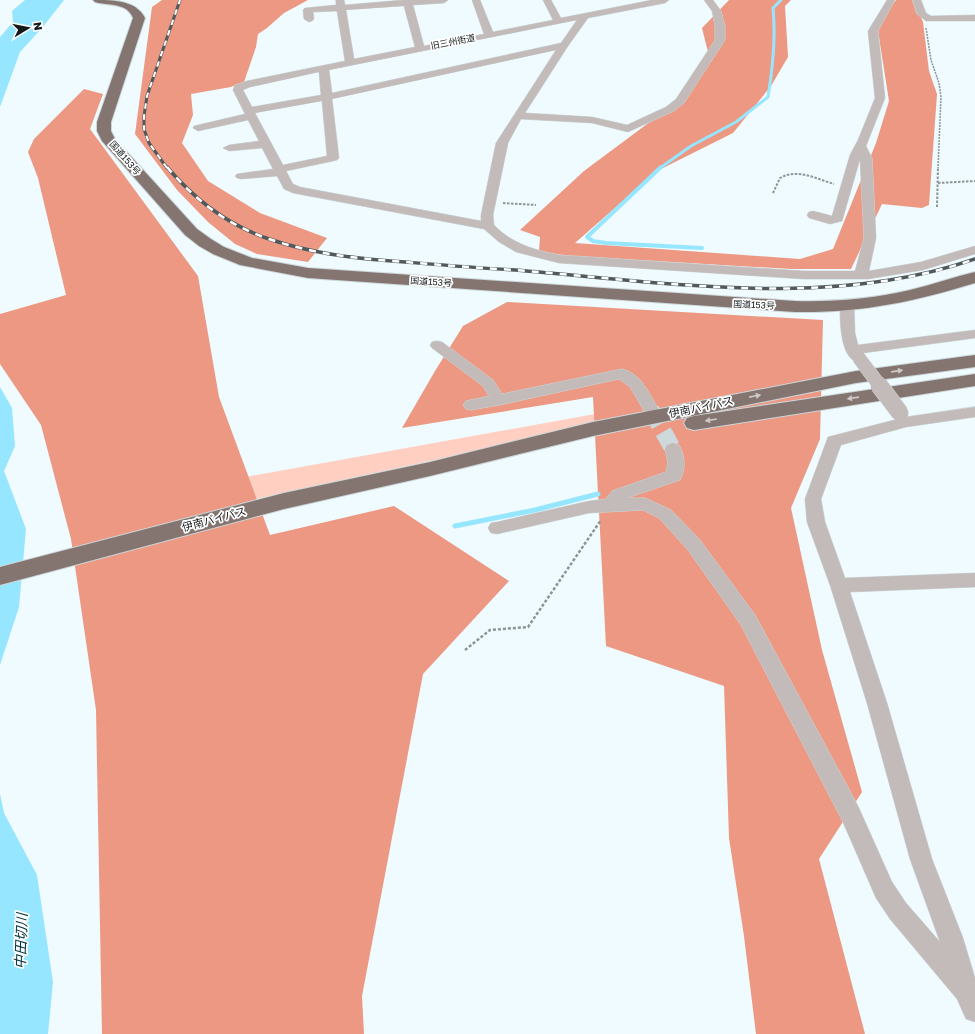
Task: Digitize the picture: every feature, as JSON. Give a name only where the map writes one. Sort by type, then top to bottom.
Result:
[{"type":"highway","name":"国道153号","points":[[99,0],[112,1],[130,6],[138,14],[139,18],[104,122],[104,131],[110,141],[191,232],[204,243],[237,260],[308,273],[795,307],[847,306],[913,294],[975,277]]},
{"type":"highway","name":"伊南バイパス","points":[[0,576],[284,501],[430,469],[593,429],[856,377],[975,361]]},
{"type":"highway","name":"伊南バイパス","points":[[430,469],[740,415],[975,380]]},
{"type":"street","points":[[309,19],[308,10],[341,4],[444,0]]},
{"type":"street","points":[[476,0],[489,35]]},
{"type":"street","points":[[547,0],[558,21]]},
{"type":"street","points":[[611,0],[617,9]]},
{"type":"street","name":"旧三州街道","points":[[250,113],[238,90],[242,85],[350,62],[665,0]]},
{"type":"street","points":[[518,116],[592,120],[628,128],[670,109],[680,101],[720,40],[720,26],[716,11],[708,0]]},
{"type":"street","points":[[813,215],[830,220],[838,218],[856,155],[861,147],[880,98],[874,31],[891,0]]},
{"type":"street","points":[[917,0],[922,14],[929,19],[975,18]]},
{"type":"street","points":[[408,1],[420,49]]},
{"type":"street","points":[[341,4],[350,62]]},
{"type":"street","points":[[488,226],[487,215],[502,144],[518,116],[585,16]]},
{"type":"street","points":[[198,128],[250,113],[327,97],[425,68],[564,46]]},
{"type":"street","points":[[409,51],[425,68]]},
{"type":"street","points":[[241,176],[279,170],[333,158],[324,68]]},
{"type":"street","points":[[250,113],[288,186],[297,190],[488,226],[501,238],[518,248],[537,255],[560,259],[804,275],[861,275],[893,272],[923,266],[975,250]]},
{"type":"street","points":[[229,148],[266,144]]},
{"type":"street","points":[[861,147],[866,158],[870,238],[861,275]]},
{"type":"street","points":[[847,306],[848,339],[856,354],[903,418]]},
{"type":"street","points":[[856,354],[975,334]]},
{"type":"street","points":[[437,345],[488,383],[499,400]]},
{"type":"street","points":[[471,405],[622,374],[636,384],[651,410]]},
{"type":"street","points":[[972,997],[921,858],[877,703],[840,585],[816,522],[813,499],[834,441],[903,418],[975,412]]},
{"type":"street","points":[[611,505],[618,495],[674,476],[676,462],[673,449]]},
{"type":"street","points":[[497,528],[589,507],[611,505],[645,504],[665,514],[694,545],[748,620],[850,813],[884,890],[898,911],[972,997]]},
{"type":"street","points":[[840,585],[975,580]]},
{"type":"path","points":[[929,19],[926,23],[931,60],[939,83],[941,97],[937,207]]},
{"type":"path","points":[[773,193],[779,179],[786,174],[795,173],[846,187]]},
{"type":"path","points":[[938,183],[975,180]]},
{"type":"path","points":[[490,203],[536,205]]},
{"type":"path","points":[[465,650],[490,630],[528,627],[611,505]]},
{"type":"shaded area","points":[[162,0],[308,0],[284,13],[258,34],[256,47],[244,82],[231,87],[191,94],[193,115],[182,143],[208,181],[260,213],[327,238],[308,262],[257,254],[235,244],[208,222],[177,190],[135,134],[152,7]]},
{"type":"shaded area","points":[[729,0],[791,0],[785,6],[788,57],[771,86],[733,133],[657,171],[575,243],[800,259],[833,249],[876,143],[889,101],[878,31],[886,13],[896,0],[913,0],[923,22],[929,71],[937,94],[929,205],[922,208],[882,204],[851,269],[792,269],[567,256],[539,251],[540,237],[520,230],[584,171],[690,92],[709,56],[702,28]]},
{"type":"shaded area","points":[[84,89],[103,94],[90,129],[198,276],[219,397],[270,535],[394,506],[509,581],[423,674],[362,996],[364,1034],[102,1034],[96,710],[71,539],[41,425],[0,364],[0,314],[66,295],[38,178],[28,152],[34,139]]},
{"type":"shaded area","points":[[507,302],[823,320],[820,439],[791,508],[822,650],[862,792],[819,859],[865,1034],[756,1034],[744,936],[729,838],[724,686],[606,646],[593,397],[402,428],[463,326]]},
{"type":"shaded area","points":[[606,412],[608,422],[196,512],[184,488]]},
{"type":"water","points":[[25,0],[64,0],[42,28],[20,52],[0,107],[0,37],[13,22],[12,11]]},
{"type":"water","points":[[0,387],[12,408],[15,446],[4,471],[26,529],[19,607],[0,665]]},
{"type":"water","name":"中田切川","points":[[0,794],[4,813],[37,875],[53,982],[48,1034],[0,1034]]},
{"type":"waterway","points":[[660,168],[691,146],[736,122],[768,97],[774,52],[773,8],[781,0]]},
{"type":"waterway","points":[[661,167],[587,237],[593,241],[606,243],[702,248]]},
{"type":"waterway","points":[[455,526],[535,510],[598,494]]},
{"type":"tunnel","points":[[651,410],[673,449]]},
{"type":"railway","points":[[167,168],[149,143],[144,129],[144,116],[147,96],[180,0]]},
{"type":"railway","points":[[167,167],[201,201],[226,219],[254,233],[286,244],[319,252],[388,261],[688,285],[747,288],[805,288],[863,284],[920,275],[975,259]]}]
